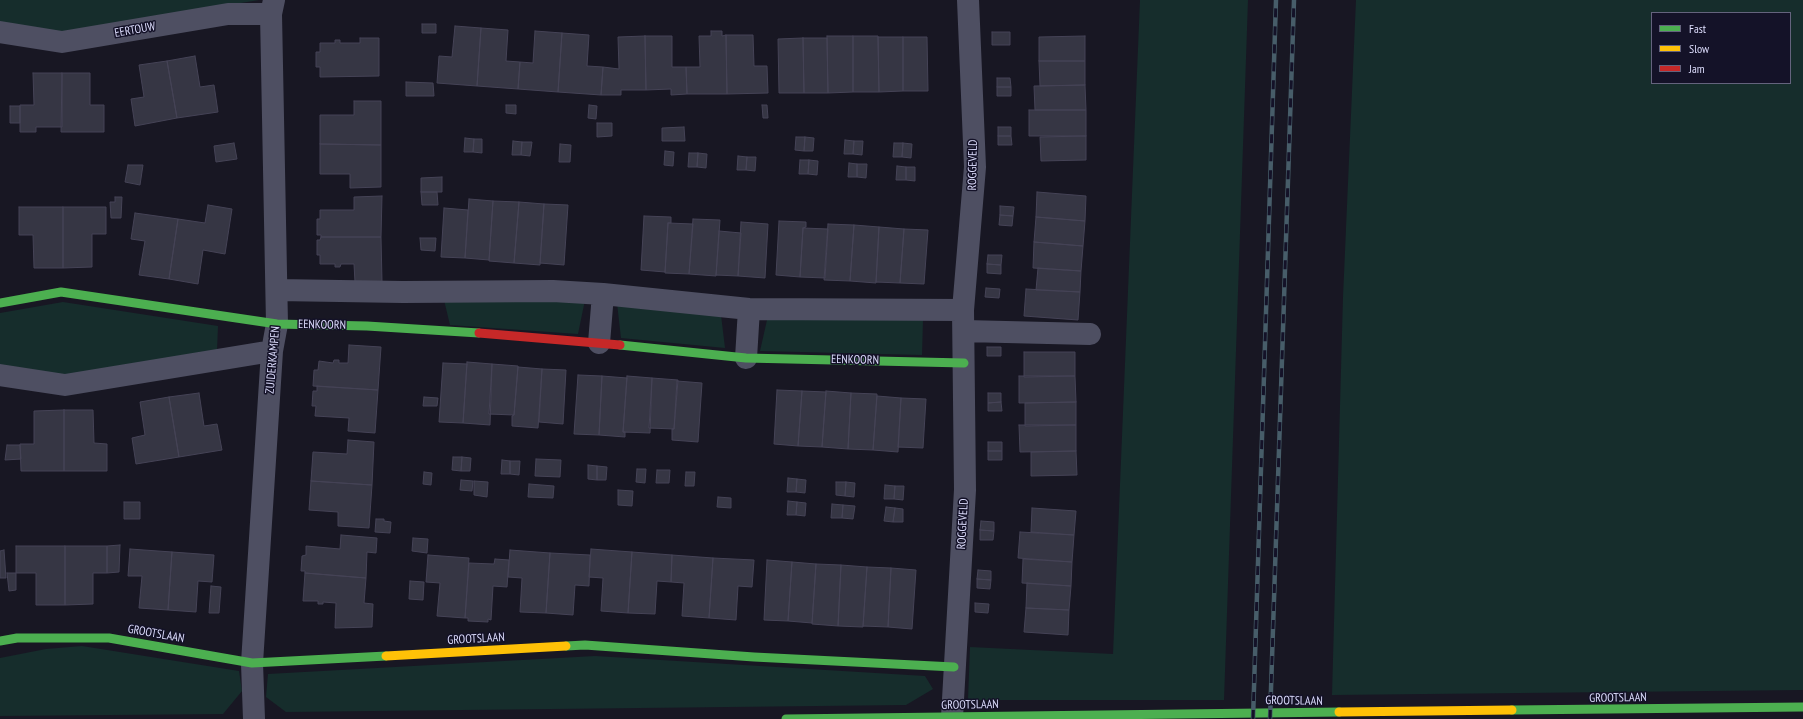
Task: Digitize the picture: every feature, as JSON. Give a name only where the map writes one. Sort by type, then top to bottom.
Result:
[{"type":"street","name":"ROGGEVELD","points":[[952,717],[965,490],[964,320],[975,167],[968,0]]},
{"type":"street","name":"EERTOUW","points":[[0,32],[62,42],[273,7]]},
{"type":"street","name":"ZUIDERKAMPEN","points":[[254,719],[252,663],[272,352],[277,324],[273,7]]},
{"type":"street","points":[[277,290],[403,292],[553,291],[603,294],[749,309],[964,320],[1090,334]]},
{"type":"street","name":"EENKOORN","points":[[0,303],[61,292],[277,324],[367,326],[600,343],[746,358],[964,363]]},
{"type":"street","points":[[600,343],[603,294]]},
{"type":"street","points":[[746,358],[749,309]]},
{"type":"street","points":[[0,376],[65,385],[272,352]]},
{"type":"street","name":"GROOTSLAAN","points":[[0,641],[17,638],[110,638],[252,663],[585,645],[754,657],[954,667]]},
{"type":"street","name":"GROOTSLAAN","points":[[786,719],[1803,707]]},
{"type":"green space","points":[[0,0],[259,0],[61,33],[0,23]]},
{"type":"green space","points":[[1140,0],[1248,0],[1224,700],[968,700],[970,647],[1113,654]]},
{"type":"green space","points":[[1356,0],[1803,0],[1803,690],[1332,695],[1343,297]]},
{"type":"green space","points":[[444,300],[585,300],[578,334],[450,325]]},
{"type":"green space","points":[[63,302],[218,326],[217,351],[63,376],[0,365],[0,313]]},
{"type":"green space","points":[[617,303],[721,315],[725,348],[621,338]]},
{"type":"green space","points":[[767,320],[923,320],[922,355],[760,351]]},
{"type":"green space","points":[[82,646],[239,671],[242,691],[223,714],[0,716],[0,658],[46,649]]},
{"type":"green space","points":[[595,656],[925,676],[933,689],[906,705],[286,712],[266,697],[268,674]]},
{"type":"building","points":[[422,24],[436,24],[436,33],[422,33]]},
{"type":"building","points":[[455,26],[481,28],[477,86],[437,83],[439,56],[452,57]]},
{"type":"building","points":[[481,28],[508,30],[506,61],[520,62],[518,89],[477,86]]},
{"type":"building","points":[[535,31],[562,33],[558,92],[518,89],[520,62],[533,63]]},
{"type":"building","points":[[711,31],[722,31],[722,36],[726,35],[727,94],[687,94],[686,67],[700,67],[699,36],[711,36]]},
{"type":"building","points":[[992,32],[1010,32],[1010,45],[992,45]]},
{"type":"building","points":[[562,33],[589,35],[587,66],[603,67],[601,95],[558,92]]},
{"type":"building","points":[[726,35],[753,35],[754,66],[767,66],[768,93],[727,94]]},
{"type":"building","points":[[645,36],[672,36],[672,67],[686,67],[687,94],[671,95],[671,89],[646,90]]},
{"type":"building","points":[[645,36],[646,90],[621,90],[621,95],[601,95],[603,67],[619,69],[618,37]]},
{"type":"building","points":[[827,36],[853,36],[853,92],[828,93]]},
{"type":"building","points":[[853,36],[878,36],[879,92],[853,92]]},
{"type":"building","points":[[1085,36],[1085,61],[1039,61],[1039,37]]},
{"type":"building","points":[[878,37],[903,37],[903,91],[879,92]]},
{"type":"building","points":[[903,37],[927,37],[928,91],[903,91]]},
{"type":"building","points":[[360,38],[379,38],[379,76],[320,77],[320,67],[316,67],[316,52],[320,52],[320,43],[335,43],[335,40],[340,40],[340,43],[360,43]]},
{"type":"building","points":[[803,38],[827,38],[828,93],[804,93]]},
{"type":"building","points":[[803,38],[804,93],[779,93],[778,39]]},
{"type":"building","points":[[195,56],[200,87],[214,85],[218,112],[177,118],[167,61]]},
{"type":"building","points":[[167,61],[177,118],[135,126],[131,99],[144,97],[139,65]]},
{"type":"building","points":[[1039,61],[1085,61],[1085,85],[1040,86]]},
{"type":"building","points":[[33,73],[62,73],[62,127],[36,127],[36,132],[20,132],[20,105],[34,105]]},
{"type":"building","points":[[62,73],[90,73],[90,105],[104,105],[104,132],[61,132]]},
{"type":"building","points":[[997,78],[1010,78],[1011,87],[997,87]]},
{"type":"building","points":[[406,82],[433,83],[434,96],[406,96]]},
{"type":"building","points":[[1085,85],[1086,110],[1035,110],[1034,86]]},
{"type":"building","points":[[997,87],[1011,87],[1011,96],[997,96]]},
{"type":"building","points":[[354,101],[381,101],[381,145],[320,144],[320,115],[354,115]]},
{"type":"building","points":[[506,105],[516,105],[516,114],[506,113]]},
{"type":"building","points":[[589,105],[597,106],[596,119],[588,118]]},
{"type":"building","points":[[762,105],[767,105],[768,118],[763,118]]},
{"type":"building","points":[[10,106],[20,106],[20,123],[10,123]]},
{"type":"building","points":[[1029,110],[1086,110],[1086,136],[1029,136]]},
{"type":"building","points":[[597,123],[612,123],[612,136],[597,137]]},
{"type":"building","points":[[684,127],[685,141],[662,141],[662,128]]},
{"type":"building","points":[[998,127],[1011,127],[1011,136],[998,136]]},
{"type":"building","points":[[998,136],[1011,136],[1012,145],[998,145]]},
{"type":"building","points":[[1086,136],[1086,160],[1041,161],[1040,137]]},
{"type":"building","points":[[796,137],[805,137],[804,151],[795,150]]},
{"type":"building","points":[[805,137],[814,138],[813,151],[804,151]]},
{"type":"building","points":[[465,138],[474,139],[473,152],[464,152]]},
{"type":"building","points":[[474,139],[482,139],[482,153],[473,152]]},
{"type":"building","points":[[845,140],[854,141],[853,154],[844,154]]},
{"type":"building","points":[[513,141],[522,142],[521,155],[512,155]]},
{"type":"building","points":[[854,141],[863,141],[862,155],[853,154]]},
{"type":"building","points":[[522,142],[532,142],[530,156],[521,155]]},
{"type":"building","points":[[234,143],[237,159],[216,162],[214,146]]},
{"type":"building","points":[[894,143],[903,143],[902,157],[893,157]]},
{"type":"building","points":[[903,143],[912,144],[911,158],[902,157]]},
{"type":"building","points":[[320,144],[381,145],[381,187],[350,188],[350,174],[320,174]]},
{"type":"building","points":[[560,144],[571,145],[570,162],[559,162]]},
{"type":"building","points":[[665,151],[674,152],[673,166],[664,165]]},
{"type":"building","points":[[689,153],[698,153],[697,167],[688,167]]},
{"type":"building","points":[[698,153],[707,154],[706,168],[697,167]]},
{"type":"building","points":[[738,156],[747,157],[746,170],[737,170]]},
{"type":"building","points":[[747,157],[756,157],[755,171],[746,170]]},
{"type":"building","points":[[800,160],[809,160],[808,174],[799,174]]},
{"type":"building","points":[[809,160],[818,161],[817,175],[808,174]]},
{"type":"building","points":[[849,163],[857,164],[857,177],[848,177]]},
{"type":"building","points":[[857,164],[867,164],[866,178],[857,177]]},
{"type":"building","points":[[128,165],[143,165],[140,185],[125,182]]},
{"type":"building","points":[[897,166],[906,167],[906,180],[896,180]]},
{"type":"building","points":[[906,167],[915,167],[915,181],[906,180]]},
{"type":"building","points":[[442,177],[442,192],[421,192],[421,178]]},
{"type":"building","points":[[421,192],[437,192],[438,205],[422,205]]},
{"type":"building","points":[[1037,192],[1086,196],[1085,221],[1036,217]]},
{"type":"building","points":[[382,196],[381,237],[321,237],[321,235],[317,235],[317,219],[320,219],[320,210],[354,210],[354,197]]},
{"type":"building","points":[[115,197],[122,197],[121,218],[111,218],[110,202],[115,202]]},
{"type":"building","points":[[469,199],[493,201],[489,260],[465,258]]},
{"type":"building","points":[[493,201],[519,202],[514,263],[489,261]]},
{"type":"building","points":[[519,202],[544,204],[540,265],[514,263]]},
{"type":"building","points":[[544,204],[568,205],[564,265],[540,263]]},
{"type":"building","points":[[208,205],[232,209],[225,254],[203,250],[198,284],[169,279],[178,219],[205,223]]},
{"type":"building","points":[[1000,206],[1014,207],[1013,216],[1000,215]]},
{"type":"building","points":[[19,207],[63,207],[63,268],[34,268],[33,235],[19,235]]},
{"type":"building","points":[[63,207],[106,207],[106,234],[92,234],[92,267],[63,268]]},
{"type":"building","points":[[444,208],[468,210],[465,258],[441,257]]},
{"type":"building","points":[[135,213],[178,219],[169,279],[139,275],[145,241],[131,239]]},
{"type":"building","points":[[1000,215],[1013,216],[1012,226],[999,225]]},
{"type":"building","points":[[644,216],[671,217],[671,223],[668,223],[665,272],[641,270]]},
{"type":"building","points":[[1036,217],[1085,221],[1083,246],[1034,242]]},
{"type":"building","points":[[693,219],[720,220],[716,276],[689,274]]},
{"type":"building","points":[[779,221],[806,222],[806,227],[803,228],[800,277],[776,275]]},
{"type":"building","points":[[741,222],[768,224],[765,278],[738,276]]},
{"type":"building","points":[[668,223],[693,224],[689,274],[665,273]]},
{"type":"building","points":[[828,224],[854,225],[850,281],[824,280]]},
{"type":"building","points":[[854,225],[879,227],[876,283],[850,281]]},
{"type":"building","points":[[879,227],[904,229],[900,283],[876,282]]},
{"type":"building","points":[[803,228],[828,229],[825,278],[800,277]]},
{"type":"building","points":[[904,229],[928,230],[924,284],[900,283]]},
{"type":"building","points":[[719,231],[741,233],[738,276],[716,275]]},
{"type":"building","points":[[321,237],[381,237],[382,282],[355,282],[354,264],[341,264],[340,267],[335,267],[335,264],[320,264],[320,255],[317,255],[317,240],[320,240]]},
{"type":"building","points":[[420,238],[436,238],[435,251],[421,250]]},
{"type":"building","points":[[1034,242],[1083,246],[1081,271],[1033,268]]},
{"type":"building","points":[[988,255],[1002,255],[1001,265],[987,264]]},
{"type":"building","points":[[987,264],[1001,265],[1001,274],[987,273]]},
{"type":"building","points":[[1038,268],[1081,271],[1080,292],[1036,290]]},
{"type":"building","points":[[986,288],[1000,289],[999,298],[985,297]]},
{"type":"building","points":[[1026,289],[1080,292],[1078,320],[1024,316]]},
{"type":"building","points":[[349,345],[381,347],[378,390],[313,386],[314,370],[318,370],[319,361],[333,363],[334,360],[339,360],[339,363],[348,363]]},
{"type":"building","points":[[987,347],[1001,347],[1001,356],[987,356]]},
{"type":"building","points":[[1024,352],[1075,352],[1075,376],[1024,377]]},
{"type":"building","points":[[467,362],[492,364],[490,425],[463,423]]},
{"type":"building","points":[[443,363],[467,364],[463,423],[439,422]]},
{"type":"building","points":[[492,364],[518,366],[514,415],[489,414]]},
{"type":"building","points":[[518,367],[542,369],[538,428],[512,426]]},
{"type":"building","points":[[542,369],[566,370],[563,424],[539,422]]},
{"type":"building","points":[[578,375],[602,376],[599,435],[574,434]]},
{"type":"building","points":[[602,376],[627,378],[623,432],[625,432],[625,437],[599,435]]},
{"type":"building","points":[[627,376],[652,378],[650,433],[623,432]]},
{"type":"building","points":[[1019,376],[1075,376],[1076,402],[1019,403]]},
{"type":"building","points":[[652,378],[678,380],[674,429],[649,428]]},
{"type":"building","points":[[677,381],[702,383],[698,442],[672,440]]},
{"type":"building","points":[[317,386],[378,390],[375,433],[348,431],[349,418],[315,416],[316,406],[312,406],[313,391],[317,391]]},
{"type":"building","points":[[777,390],[802,391],[798,446],[774,444]]},
{"type":"building","points":[[802,391],[826,392],[822,447],[798,446]]},
{"type":"building","points":[[826,391],[851,393],[848,449],[822,447]]},
{"type":"building","points":[[199,393],[204,426],[217,424],[222,450],[179,457],[169,397]]},
{"type":"building","points":[[851,393],[877,394],[873,450],[848,449]]},
{"type":"building","points":[[988,393],[1001,393],[1001,402],[988,403]]},
{"type":"building","points":[[877,396],[901,398],[898,452],[873,450]]},
{"type":"building","points":[[169,397],[179,457],[136,464],[132,438],[145,435],[140,402]]},
{"type":"building","points":[[424,397],[438,398],[437,406],[423,406]]},
{"type":"building","points":[[901,398],[926,399],[923,448],[898,447]]},
{"type":"building","points":[[1001,402],[1002,411],[988,411],[988,403]]},
{"type":"building","points":[[1076,402],[1076,425],[1025,426],[1025,403]]},
{"type":"building","points":[[64,410],[64,471],[21,471],[20,444],[34,444],[34,411]]},
{"type":"building","points":[[64,410],[93,410],[94,443],[107,444],[107,471],[64,471]]},
{"type":"building","points":[[1019,425],[1076,425],[1076,451],[1020,452]]},
{"type":"building","points":[[348,440],[374,442],[372,485],[311,481],[313,452],[347,454]]},
{"type":"building","points":[[988,442],[1002,442],[1002,451],[988,451]]},
{"type":"building","points":[[7,445],[20,445],[21,459],[5,460]]},
{"type":"building","points":[[988,451],[1002,451],[1002,460],[988,460]]},
{"type":"building","points":[[1076,451],[1077,475],[1031,476],[1031,452]]},
{"type":"building","points":[[453,457],[462,457],[461,471],[452,470]]},
{"type":"building","points":[[462,457],[471,458],[470,471],[461,471]]},
{"type":"building","points":[[536,459],[561,460],[560,477],[535,476]]},
{"type":"building","points":[[502,460],[510,461],[510,474],[501,474]]},
{"type":"building","points":[[510,461],[520,461],[519,475],[510,474]]},
{"type":"building","points":[[588,465],[597,466],[597,480],[588,479]]},
{"type":"building","points":[[597,466],[607,467],[606,480],[597,480]]},
{"type":"building","points":[[637,469],[646,469],[645,483],[636,482]]},
{"type":"building","points":[[657,470],[670,470],[669,483],[656,483]]},
{"type":"building","points":[[424,472],[432,473],[431,485],[423,484]]},
{"type":"building","points":[[686,472],[695,472],[694,486],[685,486]]},
{"type":"building","points":[[788,478],[797,479],[796,492],[787,492]]},
{"type":"building","points":[[797,479],[806,480],[805,493],[796,492]]},
{"type":"building","points":[[461,480],[473,481],[472,491],[460,490]]},
{"type":"building","points":[[311,481],[372,485],[369,528],[338,526],[338,512],[309,510]]},
{"type":"building","points":[[474,481],[488,482],[487,497],[474,495]]},
{"type":"building","points":[[836,482],[846,482],[845,496],[836,495]]},
{"type":"building","points":[[846,482],[855,483],[854,497],[845,496]]},
{"type":"building","points":[[529,484],[554,486],[553,498],[528,497]]},
{"type":"building","points":[[885,485],[895,486],[894,499],[884,499]]},
{"type":"building","points":[[895,486],[904,486],[903,500],[894,499]]},
{"type":"building","points":[[618,490],[633,491],[632,506],[618,505]]},
{"type":"building","points":[[718,497],[731,498],[731,508],[717,507]]},
{"type":"building","points":[[788,501],[797,502],[796,515],[787,515]]},
{"type":"building","points":[[124,502],[140,502],[140,519],[124,519]]},
{"type":"building","points":[[797,502],[806,503],[805,516],[796,515]]},
{"type":"building","points":[[832,504],[843,505],[842,518],[831,518]]},
{"type":"building","points":[[843,505],[855,506],[853,519],[842,518]]},
{"type":"building","points":[[886,507],[895,508],[893,522],[884,521]]},
{"type":"building","points":[[895,508],[903,509],[903,522],[893,522]]},
{"type":"building","points":[[1032,508],[1076,511],[1074,535],[1031,532]]},
{"type":"building","points":[[376,519],[384,519],[384,521],[391,522],[390,533],[375,532]]},
{"type":"building","points":[[981,521],[994,522],[994,531],[980,530]]},
{"type":"building","points":[[980,530],[994,531],[993,540],[980,540]]},
{"type":"building","points":[[1020,532],[1074,535],[1072,562],[1018,558]]},
{"type":"building","points":[[341,535],[377,538],[376,553],[367,552],[366,578],[305,573],[305,571],[301,571],[302,556],[306,555],[306,546],[340,549]]},
{"type":"building","points":[[413,538],[428,539],[427,553],[412,551]]},
{"type":"building","points":[[120,545],[119,572],[107,573],[107,546]]},
{"type":"building","points":[[16,546],[65,546],[65,605],[36,605],[36,573],[16,573]]},
{"type":"building","points":[[65,546],[107,546],[107,573],[93,573],[93,604],[65,605]]},
{"type":"building","points":[[130,549],[172,552],[168,610],[139,608],[142,576],[128,576]]},
{"type":"building","points":[[591,549],[632,552],[628,613],[601,611],[603,578],[589,577]]},
{"type":"building","points":[[4,550],[6,578],[0,578],[0,551]]},
{"type":"building","points":[[510,550],[550,553],[546,613],[520,612],[522,578],[508,577]]},
{"type":"building","points":[[172,552],[214,555],[212,582],[198,581],[196,612],[168,610]]},
{"type":"building","points":[[632,552],[672,555],[671,582],[657,581],[655,614],[628,613]]},
{"type":"building","points":[[550,553],[590,555],[589,586],[575,585],[573,615],[546,613]]},
{"type":"building","points":[[428,555],[469,558],[465,618],[437,616],[440,583],[426,582]]},
{"type":"building","points":[[672,555],[713,558],[709,618],[682,616],[684,583],[671,582]]},
{"type":"building","points":[[713,558],[754,560],[752,587],[738,586],[736,620],[709,618]]},
{"type":"building","points":[[495,559],[509,560],[507,587],[493,586],[491,620],[488,619],[488,622],[468,621],[468,618],[465,618],[469,563],[494,564]]},
{"type":"building","points":[[1023,559],[1072,562],[1071,586],[1022,583]]},
{"type":"building","points":[[767,560],[792,562],[788,621],[764,620]]},
{"type":"building","points":[[792,562],[816,564],[812,623],[788,621]]},
{"type":"building","points":[[816,564],[841,565],[838,626],[812,624]]},
{"type":"building","points":[[841,565],[867,567],[863,627],[838,626]]},
{"type":"building","points":[[867,567],[891,568],[888,627],[863,626]]},
{"type":"building","points":[[891,568],[916,570],[912,629],[888,627]]},
{"type":"building","points":[[978,570],[991,571],[991,580],[977,579]]},
{"type":"building","points":[[7,573],[16,573],[16,590],[9,591]]},
{"type":"building","points":[[305,573],[366,578],[364,603],[373,604],[372,627],[335,628],[336,603],[323,602],[323,604],[318,604],[318,601],[303,601]]},
{"type":"building","points":[[977,579],[991,580],[990,589],[977,588]]},
{"type":"building","points":[[410,581],[424,582],[423,600],[409,599]]},
{"type":"building","points":[[1027,583],[1071,586],[1069,610],[1026,608]]},
{"type":"building","points":[[211,586],[221,587],[219,613],[209,613]]},
{"type":"building","points":[[975,603],[989,604],[988,613],[975,612]]},
{"type":"building","points":[[1026,608],[1069,610],[1068,635],[1024,632]]},
{"type":"railway","points":[[1253,719],[1276,0]]},
{"type":"railway","points":[[1270,719],[1294,0]]},
{"type":"traffic: fast","points":[[0,303],[61,292],[277,324],[367,326],[479,333]]},
{"type":"traffic: fast","points":[[620,345],[746,358],[964,363]]},
{"type":"traffic: fast","points":[[0,641],[17,638],[109,638],[252,663],[386,656]]},
{"type":"traffic: fast","points":[[566,646],[585,645],[754,657],[954,667]]},
{"type":"traffic: fast","points":[[1512,710],[1803,707]]},
{"type":"traffic: fast","points":[[786,719],[1339,712]]},
{"type":"traffic: slow","points":[[386,656],[566,646]]},
{"type":"traffic: slow","points":[[1339,712],[1512,710]]},
{"type":"traffic: jam","points":[[479,333],[620,345]]}]
